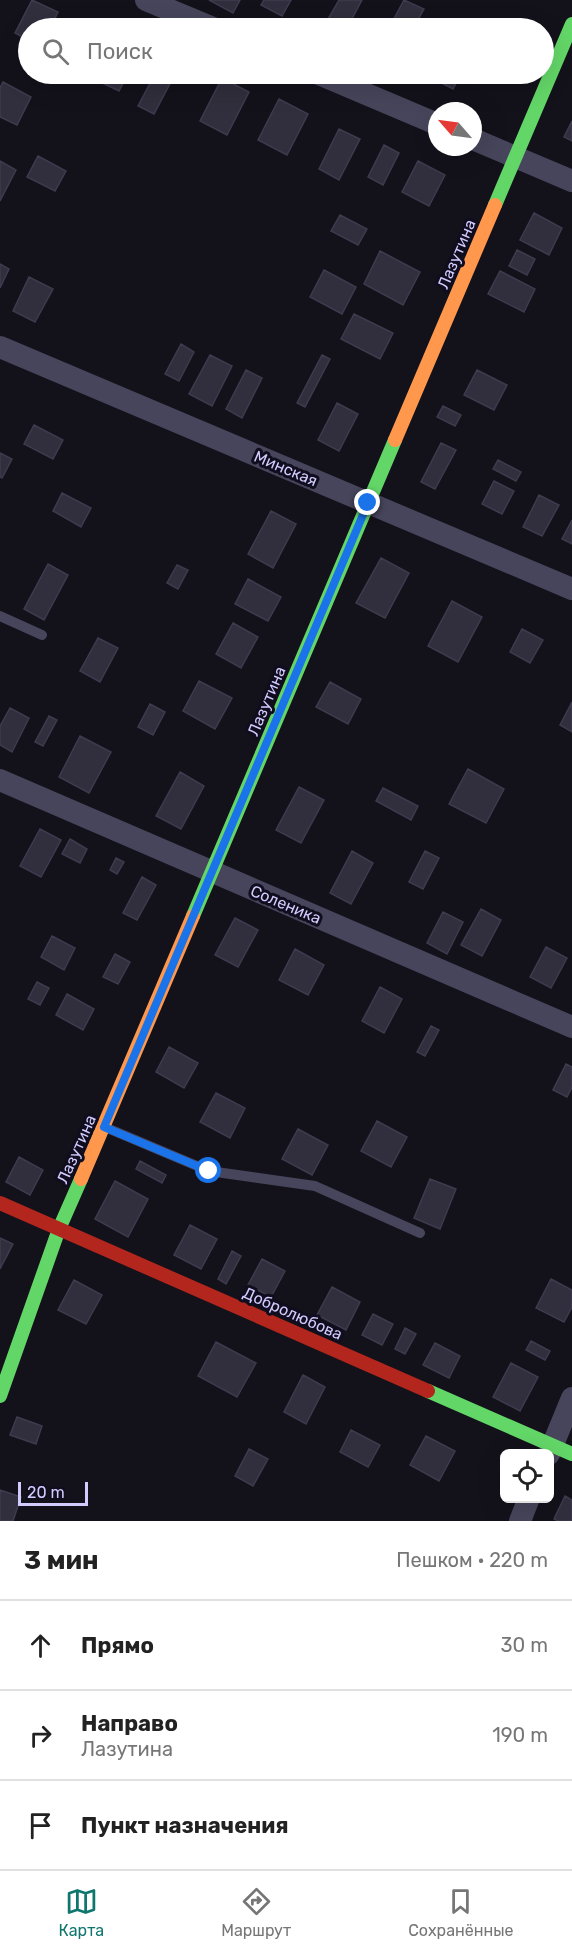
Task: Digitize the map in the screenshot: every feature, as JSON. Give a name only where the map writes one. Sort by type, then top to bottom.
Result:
[{"type":"street","points":[[146,0],[189,18]]},
{"type":"street","name":"Лазутина","points":[[554,66],[572,24]]},
{"type":"street","points":[[343,84],[428,120]]},
{"type":"street","name":"Лазутина","points":[[0,1396],[59,1229],[546,84]]},
{"type":"street","points":[[482,143],[572,181]]},
{"type":"street","name":"Минская","points":[[0,347],[572,589]]},
{"type":"street","name":"Соленика","points":[[0,780],[572,1028]]},
{"type":"street","name":"Добролюбова","points":[[0,1203],[558,1451]]},
{"type":"street","points":[[558,1451],[572,1398]]},
{"type":"street","points":[[520,1521],[527,1503]]},
{"type":"lane","points":[[0,616],[42,635]]},
{"type":"lane","points":[[104,1127],[209,1171],[315,1186],[420,1233]]},
{"type":"building","points":[[32,0],[58,12],[55,18],[23,18]]},
{"type":"building","points":[[209,0],[240,0],[233,13]]},
{"type":"building","points":[[264,0],[291,0],[282,16],[261,5]]},
{"type":"building","points":[[339,0],[362,0],[352,18],[329,18]]},
{"type":"building","points":[[404,0],[424,9],[419,18],[394,18]]},
{"type":"building","points":[[3,82],[31,97],[17,125],[0,117],[0,88]]},
{"type":"building","points":[[104,84],[123,84],[119,91]]},
{"type":"building","points":[[150,84],[170,84],[154,114],[138,106]]},
{"type":"building","points":[[219,84],[234,84],[249,92],[227,135],[200,121]]},
{"type":"building","points":[[443,84],[456,84],[453,89]]},
{"type":"building","points":[[279,99],[308,114],[287,155],[258,140]]},
{"type":"building","points":[[572,121],[572,141],[564,137]]},
{"type":"building","points":[[339,129],[360,139],[339,180],[319,169]]},
{"type":"building","points":[[384,145],[399,153],[383,185],[368,177]]},
{"type":"building","points":[[38,156],[66,171],[55,191],[27,177]]},
{"type":"building","points":[[0,161],[16,170],[0,201]]},
{"type":"building","points":[[418,161],[445,175],[429,206],[402,192]]},
{"type":"building","points":[[534,213],[562,228],[549,255],[520,240]]},
{"type":"building","points":[[340,215],[367,229],[358,245],[331,231]]},
{"type":"building","points":[[517,250],[535,259],[527,275],[509,266]]},
{"type":"building","points":[[380,251],[420,272],[403,305],[364,284]]},
{"type":"building","points":[[0,264],[9,269],[0,288]]},
{"type":"building","points":[[324,270],[356,287],[342,314],[310,297]]},
{"type":"building","points":[[500,271],[535,289],[524,312],[488,294]]},
{"type":"building","points":[[29,277],[53,289],[35,322],[13,311]]},
{"type":"building","points":[[354,314],[393,333],[380,359],[341,339]]},
{"type":"building","points":[[181,344],[194,352],[179,381],[165,374]]},
{"type":"building","points":[[210,355],[232,366],[212,406],[189,394]]},
{"type":"building","points":[[322,355],[330,359],[305,407],[297,403]]},
{"type":"building","points":[[246,370],[262,378],[242,418],[226,409]]},
{"type":"building","points":[[477,370],[507,385],[494,410],[464,395]]},
{"type":"building","points":[[337,403],[358,414],[339,451],[318,440]]},
{"type":"building","points":[[443,406],[461,415],[455,426],[437,417]]},
{"type":"building","points":[[34,425],[63,440],[53,459],[24,444]]},
{"type":"building","points":[[441,443],[456,450],[435,489],[421,482]]},
{"type":"building","points":[[0,453],[12,459],[2,478],[0,477]]},
{"type":"building","points":[[498,460],[521,472],[516,481],[493,469]]},
{"type":"building","points":[[494,481],[514,491],[502,514],[482,504]]},
{"type":"building","points":[[62,493],[91,508],[81,527],[53,511]]},
{"type":"building","points":[[539,495],[559,505],[542,536],[523,527]]},
{"type":"building","points":[[271,511],[296,524],[273,568],[248,554]]},
{"type":"building","points":[[572,520],[572,544],[562,539]]},
{"type":"building","points":[[381,558],[409,573],[385,618],[356,603]]},
{"type":"building","points":[[48,564],[68,575],[44,620],[24,609]]},
{"type":"building","points":[[177,565],[188,570],[178,589],[167,583]]},
{"type":"building","points":[[248,579],[281,597],[268,621],[235,604]]},
{"type":"building","points":[[452,601],[482,617],[458,662],[428,646]]},
{"type":"building","points":[[233,623],[258,637],[241,668],[216,654]]},
{"type":"building","points":[[522,629],[543,640],[530,663],[510,652]]},
{"type":"building","points":[[98,638],[118,648],[100,682],[80,671]]},
{"type":"building","points":[[199,681],[232,698],[215,729],[183,711]]},
{"type":"building","points":[[330,682],[361,699],[348,724],[316,707]]},
{"type":"building","points":[[572,702],[572,732],[560,725]]},
{"type":"building","points":[[150,704],[165,712],[153,735],[138,727]]},
{"type":"building","points":[[10,708],[29,718],[12,752],[0,745],[0,726]]},
{"type":"building","points":[[49,716],[57,720],[43,746],[35,742]]},
{"type":"building","points":[[80,736],[111,752],[89,793],[59,777]]},
{"type":"building","points":[[468,769],[504,789],[486,823],[449,804]]},
{"type":"building","points":[[180,772],[204,786],[181,829],[156,816]]},
{"type":"building","points":[[299,787],[324,800],[301,843],[276,830]]},
{"type":"building","points":[[383,788],[418,806],[411,820],[376,801]]},
{"type":"building","points":[[40,829],[61,840],[41,877],[20,866]]},
{"type":"building","points":[[70,839],[87,849],[80,863],[62,854]]},
{"type":"building","points":[[352,851],[373,863],[351,904],[330,893]]},
{"type":"building","points":[[425,851],[439,858],[423,889],[409,882]]},
{"type":"building","points":[[116,858],[124,862],[117,874],[110,870]]},
{"type":"building","points":[[142,877],[156,885],[137,920],[123,913]]},
{"type":"building","points":[[481,909],[501,920],[482,956],[461,945]]},
{"type":"building","points":[[443,912],[463,922],[447,954],[427,943]]},
{"type":"building","points":[[235,918],[258,930],[238,967],[215,955]]},
{"type":"building","points":[[52,936],[75,948],[64,970],[41,957]]},
{"type":"building","points":[[546,947],[567,958],[551,988],[530,977]]},
{"type":"building","points":[[295,949],[324,965],[308,995],[279,980]]},
{"type":"building","points":[[115,954],[130,962],[118,984],[103,977]]},
{"type":"building","points":[[37,982],[49,988],[40,1005],[28,999]]},
{"type":"building","points":[[380,987],[402,999],[384,1033],[362,1021]]},
{"type":"building","points":[[67,994],[94,1009],[83,1030],[56,1015]]},
{"type":"building","points":[[431,1026],[439,1030],[425,1056],[417,1052]]},
{"type":"building","points":[[169,1047],[198,1063],[184,1088],[156,1072]]},
{"type":"building","points":[[566,1064],[572,1067],[572,1087],[567,1097],[553,1090]]},
{"type":"building","points":[[216,1093],[245,1108],[230,1138],[200,1122]]},
{"type":"building","points":[[377,1121],[407,1137],[391,1167],[361,1151]]},
{"type":"building","points":[[298,1129],[328,1145],[312,1175],[282,1159]]},
{"type":"building","points":[[19,1157],[43,1170],[30,1195],[6,1182]]},
{"type":"building","points":[[140,1161],[166,1175],[162,1183],[136,1169]]},
{"type":"building","points":[[430,1179],[456,1189],[440,1229],[414,1218]]},
{"type":"building","points":[[115,1181],[148,1199],[128,1237],[95,1219]]},
{"type":"building","points":[[190,1225],[217,1239],[201,1269],[174,1255]]},
{"type":"building","points":[[0,1238],[13,1244],[0,1269]]},
{"type":"building","points":[[232,1251],[241,1256],[226,1284],[218,1279]]},
{"type":"building","points":[[262,1259],[285,1271],[271,1297],[248,1285]]},
{"type":"building","points":[[551,1279],[572,1290],[572,1307],[564,1322],[536,1308]]},
{"type":"building","points":[[74,1280],[102,1295],[86,1324],[58,1310]]},
{"type":"building","points":[[332,1287],[360,1302],[346,1330],[317,1315]]},
{"type":"building","points":[[373,1314],[393,1324],[382,1345],[362,1335]]},
{"type":"building","points":[[405,1328],[416,1334],[405,1354],[395,1349]]},
{"type":"building","points":[[531,1341],[550,1351],[545,1360],[526,1350]]},
{"type":"building","points":[[216,1342],[256,1363],[237,1397],[198,1376]]},
{"type":"building","points":[[435,1343],[460,1356],[449,1378],[423,1365]]},
{"type":"building","points":[[511,1363],[538,1377],[520,1411],[493,1397]]},
{"type":"building","points":[[303,1375],[325,1387],[306,1424],[284,1412]]},
{"type":"building","points":[[17,1417],[42,1426],[36,1444],[10,1435]]},
{"type":"building","points":[[351,1430],[380,1445],[368,1467],[340,1452]]},
{"type":"building","points":[[426,1436],[455,1451],[439,1481],[410,1465]]},
{"type":"building","points":[[249,1449],[268,1459],[253,1486],[235,1476]]},
{"type":"building","points":[[0,1490],[21,1497],[13,1521],[0,1521]]},
{"type":"building","points":[[565,1496],[572,1500],[572,1521],[558,1521],[554,1519]]},
{"type":"traffic: fast","points":[[554,66],[572,24]]},
{"type":"traffic: fast","points":[[495,205],[546,84]]},
{"type":"traffic: fast","points":[[193,916],[395,440]]},
{"type":"traffic: fast","points":[[0,1396],[59,1229],[81,1179]]},
{"type":"traffic: fast","points":[[428,1391],[572,1454]]},
{"type":"traffic: slow","points":[[395,440],[495,205]]},
{"type":"traffic: slow","points":[[81,1179],[193,916]]},
{"type":"traffic: jam","points":[[0,1203],[428,1391]]},
{"type":"route","points":[[209,1171],[104,1127],[368,503]]}]
